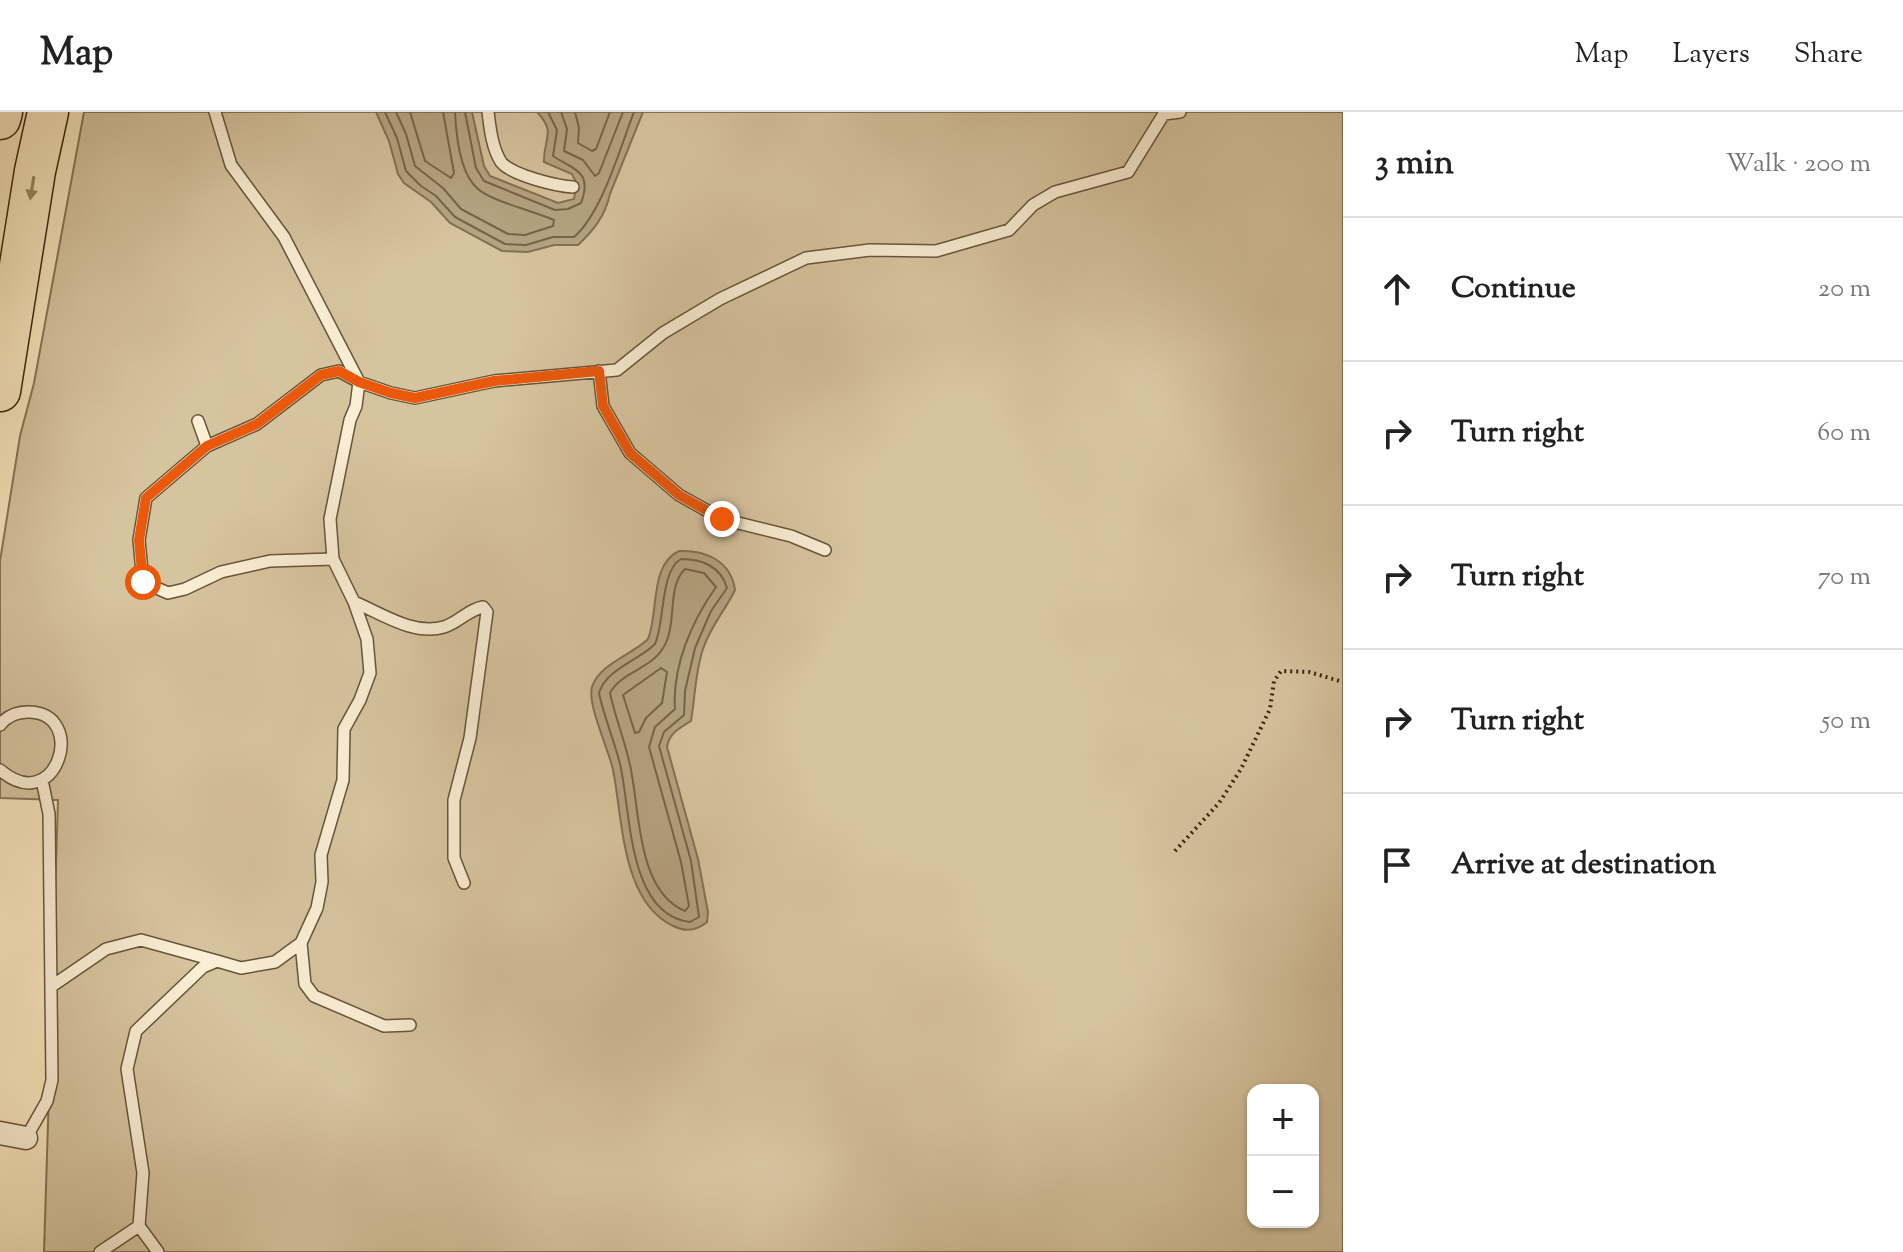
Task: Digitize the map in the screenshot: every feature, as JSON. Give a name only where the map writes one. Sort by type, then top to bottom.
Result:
[{"type":"highway","points":[[0,119],[2,112]]},
{"type":"highway","points":[[0,391],[35,171],[48,112]]},
{"type":"street","points":[[0,1133],[26,1138]]},
{"type":"lane","points":[[52,986],[106,949],[141,940],[241,968],[275,962],[301,943],[317,908],[322,882],[321,855],[343,780],[344,729],[370,673],[367,639],[354,602],[333,559],[330,519],[359,382],[284,237],[231,165],[215,112]]},
{"type":"lane","points":[[488,112],[495,150],[506,167],[561,186],[573,187]]},
{"type":"lane","points":[[333,559],[270,561],[221,572],[185,589],[168,593],[143,582],[139,540],[146,498],[207,446],[257,424],[321,375],[339,371],[359,382],[415,398],[494,381],[617,370],[663,333],[720,299],[806,258],[870,250],[936,251],[1009,230],[1033,205],[1055,192],[1128,172],[1164,113],[1180,112]]},
{"type":"lane","points":[[599,371],[603,406],[630,453],[679,495],[722,519],[791,536],[825,550]]},
{"type":"lane","points":[[198,421],[207,446]]},
{"type":"lane","points":[[354,602],[403,625],[440,628],[461,620],[471,609],[483,607],[487,612],[469,747],[454,800],[454,858],[464,883]]},
{"type":"lane","points":[[0,725],[5,719],[19,713],[33,712],[47,718],[57,729],[62,743],[61,758],[54,770],[42,780],[28,783],[13,780],[0,770]]},
{"type":"lane","points":[[26,1138],[47,1101],[52,1080],[49,814],[42,780]]},
{"type":"lane","points":[[301,943],[305,984],[314,996],[384,1026],[410,1025]]},
{"type":"lane","points":[[158,1252],[139,1226],[143,1173],[127,1069],[136,1031],[203,967],[217,961]]},
{"type":"lane","points":[[100,1252],[139,1226]]},
{"type":"path","points":[[1175,851],[1219,803],[1241,769],[1270,709],[1274,681],[1281,671],[1309,672],[1343,682]]},
{"type":"shaded area","points":[[84,112],[1343,112],[1343,1252],[44,1252],[58,800],[0,798],[0,561],[20,436],[34,383]]},
{"type":"water","points":[[376,112],[472,112],[484,166],[490,176],[558,203],[574,199],[577,184],[572,174],[544,162],[548,131],[537,112],[643,112],[605,209],[594,228],[578,245],[554,245],[528,252],[502,251],[450,223],[431,202],[404,183]]},
{"type":"water","points":[[679,551],[716,559],[733,580],[735,590],[702,652],[691,721],[673,734],[667,747],[698,859],[708,912],[707,922],[687,930],[673,926],[656,914],[643,898],[634,879],[627,857],[613,770],[591,695],[601,672],[648,639],[659,578],[663,567]]},
{"type":"route","points":[[143,582],[139,540],[146,498],[207,446],[257,424],[321,375],[339,371],[359,382],[415,398],[494,381],[599,371],[603,406],[630,453],[679,495],[722,519]]}]
